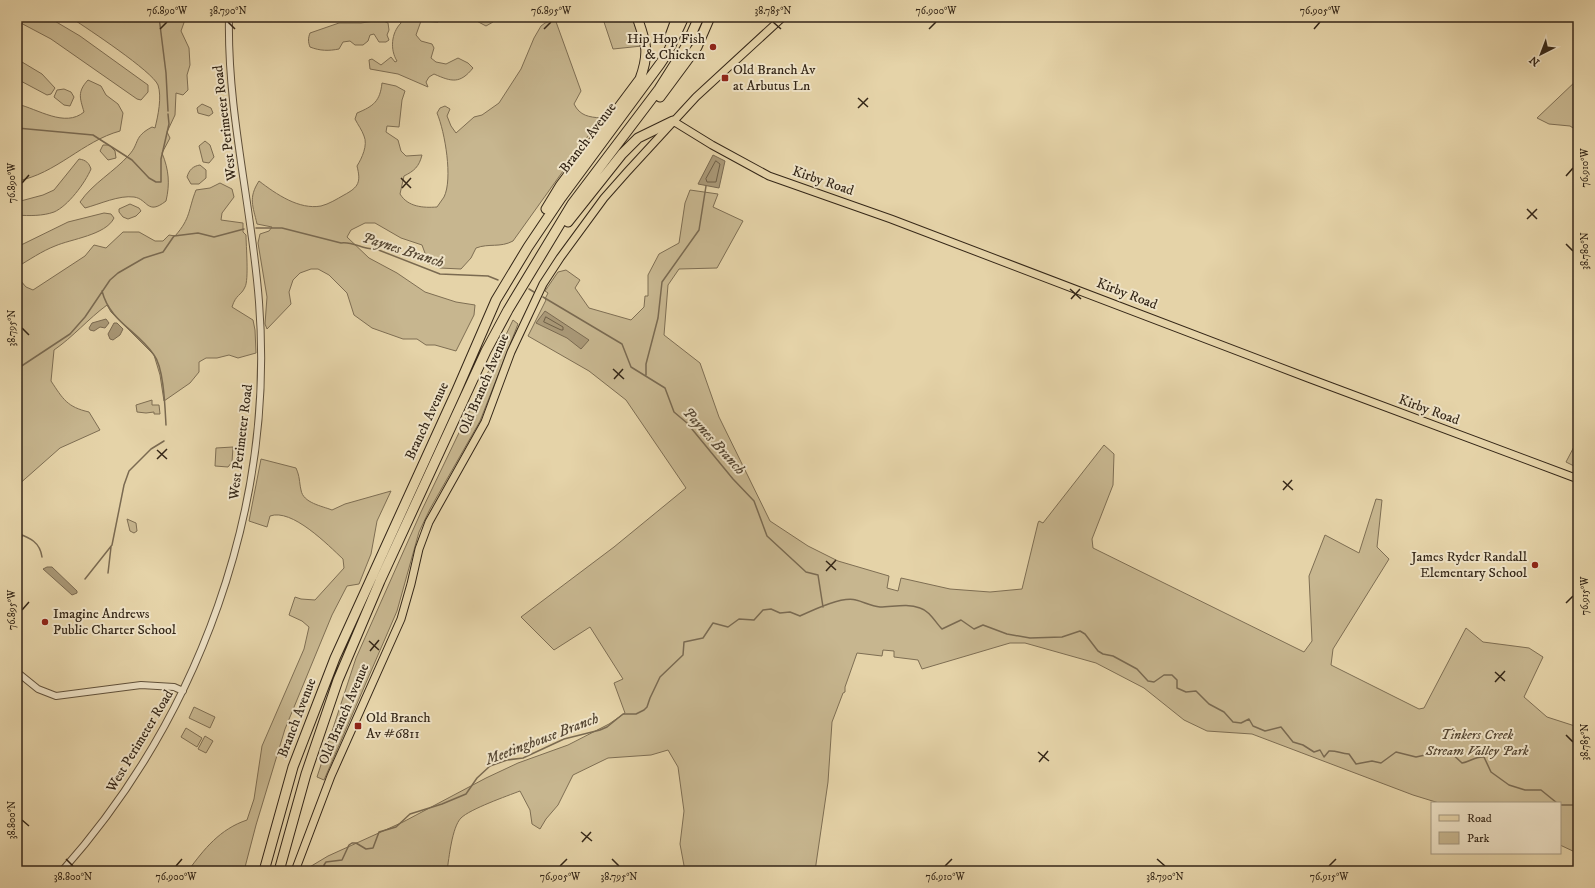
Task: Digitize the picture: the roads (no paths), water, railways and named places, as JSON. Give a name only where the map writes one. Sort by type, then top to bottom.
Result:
[{"type":"highway","points":[[507,280],[523,247],[560,186],[640,79],[646,64],[647,45],[638,17]]},
{"type":"highway","points":[[652,77],[677,17]]},
{"type":"highway","name":"Branch Avenue","points":[[264,871],[293,767],[335,658],[454,397],[488,317],[507,280],[564,193],[652,77],[668,52],[684,17]]},
{"type":"highway","name":"Branch Avenue","points":[[279,871],[312,754],[356,634],[486,351],[508,310],[572,204],[671,70],[685,48],[699,17]]},
{"type":"highway","points":[[619,142],[652,107],[684,66],[698,46],[710,17]]},
{"type":"highway","points":[[542,256],[622,154],[638,138],[673,122]]},
{"type":"main road","name":"Old Branch Avenue","points":[[295,871],[328,783],[401,619],[412,584],[419,549],[429,522],[485,422],[512,352],[543,284],[560,258],[606,196],[673,122],[718,76],[783,17]]},
{"type":"main road","name":"Kirby Road","points":[[673,122],[769,176],[891,218],[1332,388],[1578,479]]},
{"type":"street","name":"West Perimeter Road","points":[[62,871],[98,829],[124,793],[149,755],[183,691],[218,605],[241,528],[252,477],[259,405],[261,348],[258,288],[230,73],[229,17]]},
{"type":"street","points":[[17,672],[38,689],[56,696],[141,685],[174,687],[183,691]]},
{"type":"water","points":[[713,155],[725,161],[719,188],[698,184]]},
{"type":"water","points":[[545,311],[589,340],[581,349],[567,338],[536,323]]},
{"type":"water","points":[[106,319],[109,323],[105,328],[100,327],[94,331],[90,330],[89,328],[92,323]]},
{"type":"water","points":[[114,323],[117,323],[123,329],[120,335],[113,340],[110,339],[108,334]]},
{"type":"water","points":[[52,567],[77,591],[77,593],[72,595],[43,569]]},
{"type":"waterway","points":[[159,17],[166,73],[168,111]]},
{"type":"waterway","points":[[17,128],[93,135],[132,160],[149,178],[156,182],[161,182],[161,159],[169,124],[168,114]]},
{"type":"waterway","points":[[646,375],[646,364],[658,318],[662,282],[699,230],[706,186]]},
{"type":"waterway","name":"Paynes Branch","points":[[256,228],[282,228],[341,243],[350,243],[376,249],[440,274],[488,276],[498,280]]},
{"type":"waterway","name":"Paynes Branch","points":[[17,369],[70,334],[85,317],[110,280],[118,273],[144,258],[163,252],[174,236],[198,233],[214,237],[244,229]]},
{"type":"waterway","name":"Paynes Branch","points":[[529,289],[534,292]]},
{"type":"waterway","points":[[102,291],[111,311],[147,346],[157,361],[162,378],[166,425]]},
{"type":"waterway","name":"Paynes Branch","points":[[543,297],[622,344],[631,367],[665,388],[674,412],[687,423],[733,479],[754,501],[767,536],[806,572],[818,575],[823,607]]},
{"type":"waterway","points":[[85,579],[112,545],[124,485],[129,471],[151,449],[164,441]]},
{"type":"waterway","points":[[17,533],[34,541],[37,544],[42,557]]},
{"type":"waterway","points":[[17,547],[22,536]]},
{"type":"waterway","points":[[108,573],[111,547]]},
{"type":"waterway","name":"Meetinghouse Branch","points":[[325,871],[324,865],[326,862],[342,860],[349,845],[352,843],[356,843],[366,849],[373,848],[379,832],[396,827],[410,814],[442,804],[466,794],[477,778],[490,766],[507,760],[523,758],[564,739],[607,727],[623,714],[636,714],[644,710],[647,707],[660,677],[683,655],[684,642],[703,638],[713,623],[728,627],[739,619],[754,620],[763,610],[771,609],[780,613],[790,612],[800,616],[828,604],[850,599],[880,607],[905,605],[924,609],[942,629],[961,620],[974,629],[983,625],[1007,634],[1030,638],[1062,637],[1080,631],[1085,634],[1098,651],[1103,654],[1113,656],[1137,669],[1148,681],[1154,682],[1164,675],[1172,675],[1177,680],[1177,688],[1186,692],[1196,691],[1209,704],[1224,712],[1233,722],[1241,723],[1249,719],[1253,726],[1265,731],[1281,727],[1293,742],[1303,745],[1314,752],[1320,750],[1324,757],[1329,751],[1334,751],[1349,754],[1356,764],[1372,761],[1381,763],[1396,752],[1416,757],[1448,750],[1462,763],[1478,757],[1484,757],[1491,772],[1509,785],[1525,790],[1541,790],[1556,802]]},
{"type":"waterway","points":[[1561,805],[1578,805]]},
{"type":"place","name":"Hip Hop Fish & Chicken","points":[[713,47]]},
{"type":"place","name":"Old Branch Av at Arbutus Ln","points":[[725,78]]},
{"type":"place","name":"James Ryder Randall Elementary School","points":[[1535,565]]},
{"type":"place","name":"Imagine Andrews Public Charter School","points":[[45,622]]},
{"type":"place","name":"Old Branch Av #6811","points":[[358,726]]},
{"type":"park label","name":"Tinkers Creek Stream Valley Park","points":[[1477,744]]}]
